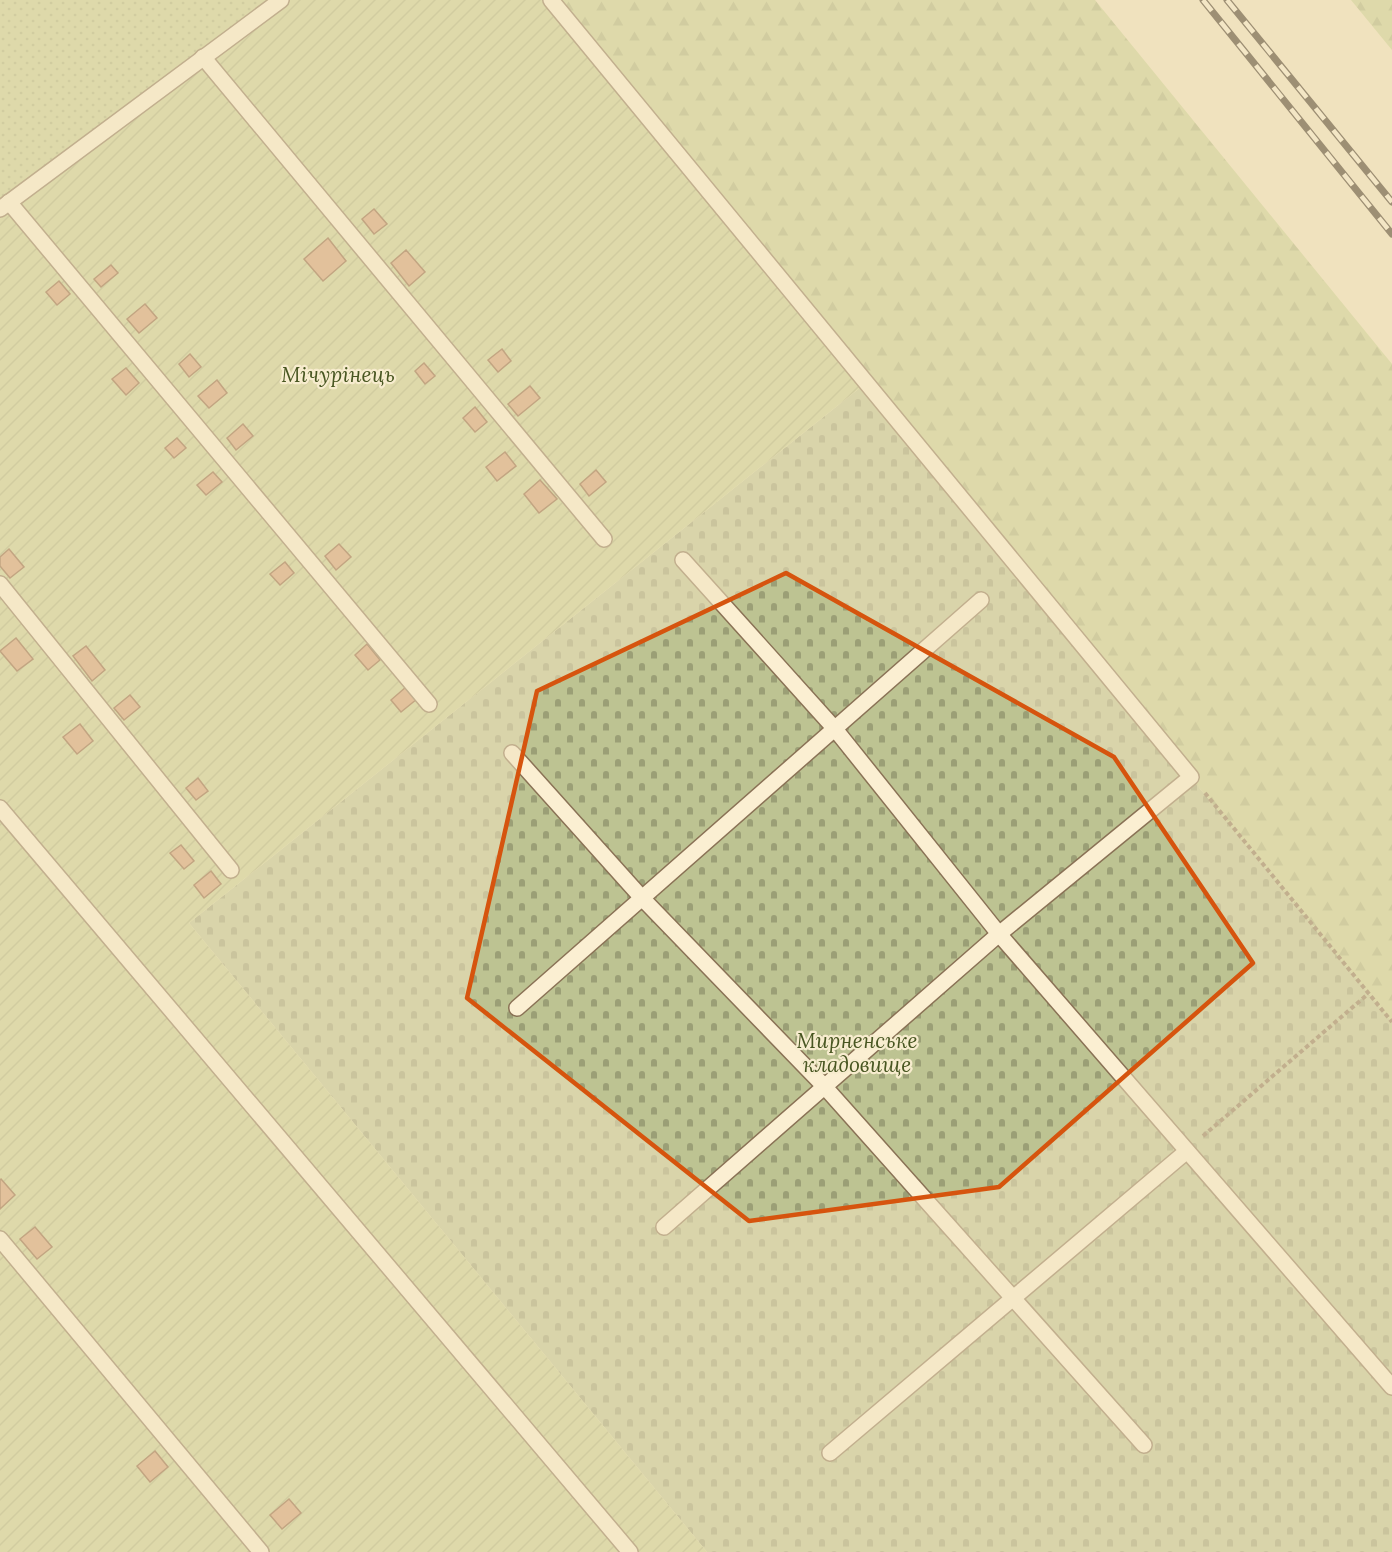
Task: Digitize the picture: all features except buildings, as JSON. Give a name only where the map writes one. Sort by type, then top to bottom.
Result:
[{"type":"lane","points":[[280,0],[5,205],[429,704]]},
{"type":"lane","points":[[550,0],[1191,777],[999,934],[664,1227]]},
{"type":"lane","points":[[203,57],[604,539]]},
{"type":"lane","points":[[683,560],[835,729],[999,934],[1392,1387]]},
{"type":"lane","points":[[0,584],[231,870]]},
{"type":"lane","points":[[517,1008],[981,600]]},
{"type":"lane","points":[[512,753],[642,898],[824,1086],[1144,1445]]},
{"type":"lane","points":[[0,808],[630,1552]]},
{"type":"lane","points":[[830,1453],[1187,1151]]},
{"type":"lane","points":[[0,1239],[261,1552]]},
{"type":"path","points":[[1191,777],[1392,1023]]},
{"type":"path","points":[[1187,1151],[1368,994]]},
{"type":"highlighted area","points":[[786,573],[1114,757],[1253,963],[999,1187],[749,1221],[467,998],[537,691]]},
{"type":"green space","points":[[0,0],[281,0],[0,209]]},
{"type":"green space","name":"Мічурінець","points":[[281,0],[551,0],[866,383],[189,923],[707,1552],[0,1552],[0,209]]},
{"type":"green space","points":[[551,0],[1095,0],[1392,364],[1392,1022]]},
{"type":"green space","points":[[1351,0],[1392,0],[1392,50]]},
{"type":"green space","name":"Мирненське кладовище","points":[[866,383],[1392,1022],[1392,1552],[707,1552],[189,923]]},
{"type":"railway","points":[[1203,0],[1392,234]]},
{"type":"railway","points":[[1227,0],[1392,202]]}]
